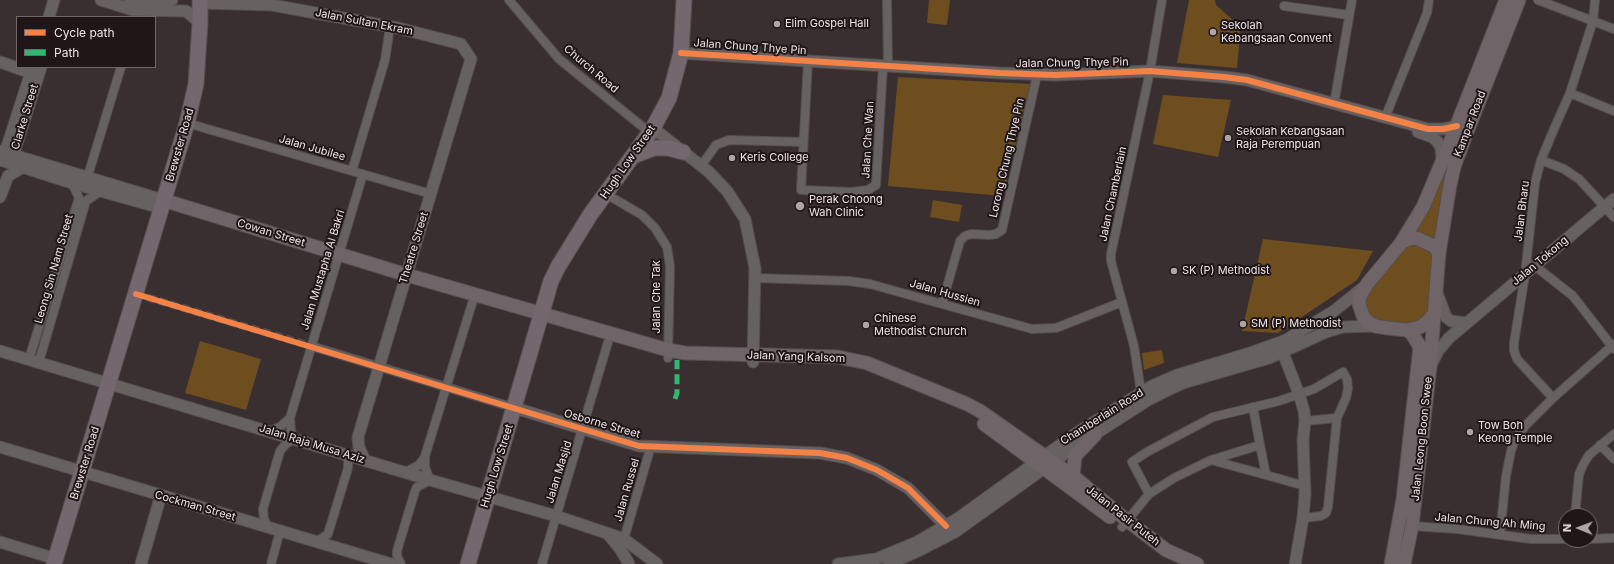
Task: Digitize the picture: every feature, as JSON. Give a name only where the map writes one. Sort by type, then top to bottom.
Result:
[{"type":"highway","name":"Hugh Low Street","points":[[468,564],[551,281],[590,215],[651,130],[669,98],[681,53],[684,0]]},
{"type":"highway","name":"Brewster Road","points":[[55,561],[187,123],[196,84],[200,2]]},
{"type":"highway","points":[[633,156],[654,148],[668,148],[683,152]]},
{"type":"main road","name":"Kampar Road","points":[[1401,243],[1423,207],[1457,126],[1506,0]]},
{"type":"main road","name":"Kampar Road","points":[[1440,253],[1446,206],[1454,167],[1519,0]]},
{"type":"main road","name":"Cowan Street","points":[[162,204],[541,318]]},
{"type":"main road","points":[[1416,238],[1434,246],[1440,253],[1435,313],[1425,324],[1418,328],[1407,330],[1375,326],[1368,322],[1360,310],[1360,296],[1368,283],[1401,243],[1408,239],[1416,238]]},
{"type":"main road","name":"Jalan Leong Boon Swee","points":[[1404,564],[1412,526],[1435,313]]},
{"type":"main road","name":"Jalan Yang Kalsom","points":[[541,318],[608,342],[668,354],[753,358],[849,358],[868,363],[894,378],[967,404],[980,411],[1044,462]]},
{"type":"main road","name":"Jalan Yang Kalsom","points":[[541,318],[668,354]]},
{"type":"main road","name":"Jalan Leong Boon Swee","points":[[1391,564],[1403,499],[1420,347],[1412,334],[1407,330]]},
{"type":"main road","points":[[1073,476],[1075,456],[1095,434]]},
{"type":"main road","name":"Jalan Pasir Puteh","points":[[1044,462],[1073,476],[1163,557],[1176,564]]},
{"type":"main road","name":"Jalan Pasir Puteh","points":[[1044,462],[1125,524],[1166,550],[1196,564]]},
{"type":"street","points":[[49,16],[54,0]]},
{"type":"street","points":[[56,16],[62,0]]},
{"type":"street","points":[[101,0],[132,7],[186,11],[200,23]]},
{"type":"street","points":[[132,7],[172,0]]},
{"type":"street","name":"Church Road","points":[[509,0],[559,59],[651,130]]},
{"type":"street","points":[[885,66],[887,0]]},
{"type":"street","name":"Jalan Chamberlain","points":[[1141,392],[1134,344],[1111,261],[1111,254],[1150,71],[1162,0]]},
{"type":"street","points":[[1334,104],[1352,0]]},
{"type":"street","points":[[1385,118],[1427,13],[1429,0]]},
{"type":"street","points":[[1538,0],[1614,29]]},
{"type":"street","name":"Jalan Bharu","points":[[1553,398],[1517,359],[1514,351],[1514,343],[1525,275],[1535,183],[1554,129],[1570,93],[1593,21],[1594,0]]},
{"type":"street","name":"Jalan Sultan Ekram","points":[[200,2],[272,5],[390,27],[461,44],[471,59]]},
{"type":"street","points":[[1284,6],[1349,14]]},
{"type":"street","points":[[352,171],[385,60],[390,27]]},
{"type":"street","name":"Jalan Chung Thye Pin","points":[[681,53],[1038,75],[1150,71],[1224,77],[1247,80],[1428,129],[1443,130],[1457,126]]},
{"type":"street","name":"Theatre Street","points":[[358,437],[471,59]]},
{"type":"street","points":[[701,166],[716,145],[729,140],[804,142],[808,61]]},
{"type":"street","points":[[0,62],[16,66]]},
{"type":"street","name":"Jalan Che Wan","points":[[804,142],[801,190],[852,192],[868,190],[876,185],[885,66]]},
{"type":"street","points":[[85,182],[121,68]]},
{"type":"street","name":"Clarke Street","points":[[5,156],[36,70]]},
{"type":"street","name":"Lorong Chung Thye Pin","points":[[942,304],[960,240],[964,236],[971,234],[989,235],[996,234],[1002,230],[1038,75]]},
{"type":"street","points":[[1570,93],[1614,111]]},
{"type":"street","name":"Jalan Chung Thye Pin","points":[[1385,118],[1398,127],[1426,135],[1437,141],[1441,148],[1441,164]]},
{"type":"street","name":"Jalan Jubilee","points":[[187,123],[431,194]]},
{"type":"street","points":[[651,130],[701,166],[726,191],[744,219],[754,259],[753,358]]},
{"type":"street","name":"Cowan Street","points":[[5,156],[85,182],[162,204]]},
{"type":"street","name":"Cowan Street","points":[[5,156],[23,167],[72,183],[85,182],[101,190],[162,204]]},
{"type":"street","points":[[1542,160],[1564,169],[1579,179],[1614,217]]},
{"type":"street","name":"Clarke Street","points":[[0,197],[8,176],[23,167]]},
{"type":"street","name":"Jalan Mustapha Al Bakri","points":[[294,439],[290,425],[290,418],[363,174]]},
{"type":"street","name":"Leong Sin Nam Street","points":[[34,360],[79,198],[72,183]]},
{"type":"street","name":"Leong Sin Nam Street","points":[[34,360],[86,200],[101,190]]},
{"type":"street","name":"Jalan Che Tak","points":[[606,194],[642,215],[655,228],[667,247],[670,266],[668,354]]},
{"type":"street","name":"Jalan Tokong","points":[[1430,367],[1449,338],[1614,199]]},
{"type":"street","points":[[1500,535],[1506,476],[1515,439],[1526,425],[1553,398],[1613,346],[1573,296],[1536,266]]},
{"type":"street","name":"Jalan Hussien","points":[[755,278],[842,280],[870,284],[1023,328],[1041,330],[1056,328],[1068,324],[1122,302]]},
{"type":"street","name":"Chamberlain Road","points":[[889,564],[955,532],[1096,420],[1141,392],[1177,374],[1257,351],[1286,340],[1334,311],[1368,283]]},
{"type":"street","points":[[1437,293],[1446,317],[1451,321],[1466,323]]},
{"type":"street","points":[[406,472],[419,465],[425,456],[474,298]]},
{"type":"street","name":"Chamberlain Road","points":[[842,564],[884,557],[917,542],[946,526],[1044,462],[1095,434],[1148,400],[1172,388],[1284,353],[1326,332],[1343,327],[1375,326]]},
{"type":"street","name":"Jalan Masjid","points":[[542,564],[608,342]]},
{"type":"street","name":"Osborne Street","points":[[311,346],[629,443],[651,446],[820,453],[847,458],[876,470],[908,488],[946,526]]},
{"type":"street","name":"Jalan Raja Musa Aziz","points":[[0,350],[430,480],[556,516],[624,539]]},
{"type":"street","points":[[1284,353],[1304,410],[1305,421],[1303,440],[1305,486],[1295,564]]},
{"type":"street","points":[[1149,494],[1132,462],[1147,452],[1213,417],[1314,389],[1343,372],[1347,379],[1348,388],[1346,398],[1337,418],[1328,507],[1326,513],[1321,516],[1302,518]]},
{"type":"street","points":[[1253,407],[1266,475]]},
{"type":"street","points":[[270,431],[280,427],[290,418]]},
{"type":"street","points":[[1305,421],[1337,418]]},
{"type":"street","points":[[1576,508],[1579,474],[1583,465],[1589,455],[1614,434]]},
{"type":"street","points":[[316,542],[328,534],[348,468],[343,454],[358,437]]},
{"type":"street","points":[[358,437],[359,448],[365,460]]},
{"type":"street","points":[[268,527],[264,520],[263,509],[278,458],[282,447],[294,439]]},
{"type":"street","points":[[1125,524],[1149,494],[1174,478],[1211,460],[1260,444]]},
{"type":"street","points":[[1600,445],[1614,459]]},
{"type":"street","name":"Jalan Russel","points":[[624,539],[651,446]]},
{"type":"street","name":"Cockman Street","points":[[0,447],[387,563]]},
{"type":"street","points":[[401,564],[397,556],[397,551],[415,491],[417,487],[430,480],[425,467],[425,456]]},
{"type":"street","points":[[1211,460],[1305,486]]},
{"type":"street","points":[[141,564],[161,495]]},
{"type":"street","name":"Jalan Chung Ah Ming","points":[[1412,526],[1456,529],[1531,539],[1558,539]]},
{"type":"street","points":[[271,564],[280,531]]},
{"type":"street","points":[[608,533],[628,564]]},
{"type":"street","points":[[1598,539],[1614,538]]},
{"type":"street","points":[[624,539],[657,564]]},
{"type":"street","points":[[0,542],[55,561]]},
{"type":"shaded area","points":[[929,0],[950,0],[947,25],[927,23]]},
{"type":"shaded area","points":[[1189,0],[1215,0],[1216,5],[1235,22],[1241,23],[1237,68],[1177,63]]},
{"type":"shaded area","points":[[898,77],[1030,84],[1003,196],[888,186]]},
{"type":"shaded area","points":[[1163,95],[1231,100],[1218,157],[1153,144]]},
{"type":"shaded area","points":[[1452,152],[1443,186],[1436,244],[1412,235]]},
{"type":"shaded area","points":[[933,200],[962,205],[959,222],[930,217]]},
{"type":"shaded area","points":[[1263,239],[1373,251],[1357,280],[1278,333],[1242,331]]},
{"type":"shaded area","points":[[1413,244],[1426,248],[1430,252],[1433,259],[1427,313],[1421,321],[1410,326],[1377,322],[1371,318],[1366,310],[1365,302],[1367,294],[1407,245]]},
{"type":"shaded area","points":[[200,341],[261,359],[246,410],[185,393]]},
{"type":"shaded area","points":[[1162,350],[1164,363],[1144,370],[1142,353]]},
{"type":"tunnel","points":[[136,294],[311,346]]},
{"type":"marked path","points":[[675,399],[677,393],[677,360]]},
{"type":"cycle path","points":[[681,53],[1000,73],[1055,75],[1150,71],[1224,77],[1247,80],[1428,129],[1443,129],[1457,126]]},
{"type":"cycle path","points":[[136,294],[639,446],[820,453],[847,458],[877,470],[908,488],[946,526]]},
{"type":"place","name":"Elim Gospel Hall","points":[[777,24]]},
{"type":"place","name":"Sekolah Kebangsaan Convent","points":[[1213,32]]},
{"type":"place","name":"Sekolah Kebangsaan Raja Perempuan","points":[[1228,138]]},
{"type":"place","name":"Keris College","points":[[732,158]]},
{"type":"place","name":"Perak Choong Wah Clinic","points":[[800,206]]},
{"type":"place","name":"SK (P) Methodist","points":[[1174,271]]},
{"type":"place","name":"SM (P) Methodist","points":[[1243,324]]},
{"type":"place","name":"Chinese Methodist Church","points":[[866,325]]},
{"type":"place","name":"Tow Boh Keong Temple","points":[[1470,432]]}]
